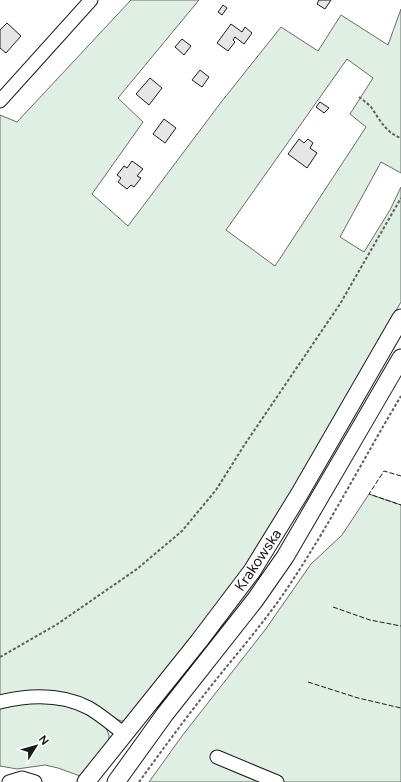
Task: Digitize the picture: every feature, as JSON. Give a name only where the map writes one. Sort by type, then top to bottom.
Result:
[{"type":"main road","name":"Krakowska","points":[[86,782],[199,641],[252,571],[300,493],[401,318]]},
{"type":"main road","name":"Krakowska","points":[[116,782],[165,714],[255,600],[281,563],[401,358]]},
{"type":"street","points":[[0,102],[91,0]]},
{"type":"street","points":[[0,702],[34,697],[63,699],[88,708],[107,720],[124,734]]},
{"type":"street","points":[[217,757],[277,782]]},
{"type":"street","points":[[9,782],[22,778],[35,782]]},
{"type":"path","points":[[359,97],[370,106],[382,125],[395,136],[401,138]]},
{"type":"path","points":[[0,657],[56,625],[124,578],[182,531],[216,490],[245,444],[340,304],[401,198]]},
{"type":"green space","points":[[131,0],[199,0],[118,98],[143,122],[92,194],[128,226],[222,101],[281,27],[318,51],[341,15],[388,45],[401,9],[401,173],[381,162],[340,237],[364,252],[390,210],[401,187],[401,302],[259,547],[127,721],[121,721],[110,716],[106,728],[109,735],[109,740],[80,776],[45,765],[17,769],[0,766],[0,115],[17,122]],"holes":[[[347,59],[373,78],[350,114],[366,127],[275,266],[226,230]]]},
{"type":"green space","points":[[369,494],[401,505],[401,782],[149,782],[182,736],[265,630],[311,564],[342,535]]},
{"type":"building","points":[[319,0],[331,0],[325,9],[317,4]]},
{"type":"building","points":[[223,5],[227,8],[222,15],[218,12]]},
{"type":"building","points":[[7,23],[21,36],[6,53],[0,48],[0,30]]},
{"type":"building","points":[[231,24],[242,32],[245,27],[252,33],[244,44],[235,37],[233,40],[235,42],[228,51],[217,43]]},
{"type":"building","points":[[182,39],[191,46],[184,55],[175,47]]},
{"type":"building","points":[[200,70],[209,77],[202,87],[192,80]]},
{"type":"building","points":[[150,78],[162,88],[149,105],[136,94]]},
{"type":"building","points":[[320,102],[329,108],[324,113],[316,107]]},
{"type":"building","points":[[164,119],[176,128],[165,143],[153,134]]},
{"type":"building","points":[[299,139],[304,143],[308,139],[313,143],[310,148],[317,153],[307,168],[288,154]]},
{"type":"building","points":[[132,161],[143,169],[137,176],[141,178],[134,187],[131,185],[127,189],[118,182],[121,178],[117,175],[124,166],[127,168]]},
{"type":"fence","points":[[401,476],[384,471],[369,494],[401,505]]},
{"type":"fence","points":[[333,607],[370,620],[401,626]]},
{"type":"fence","points":[[308,682],[358,698],[401,708]]}]
